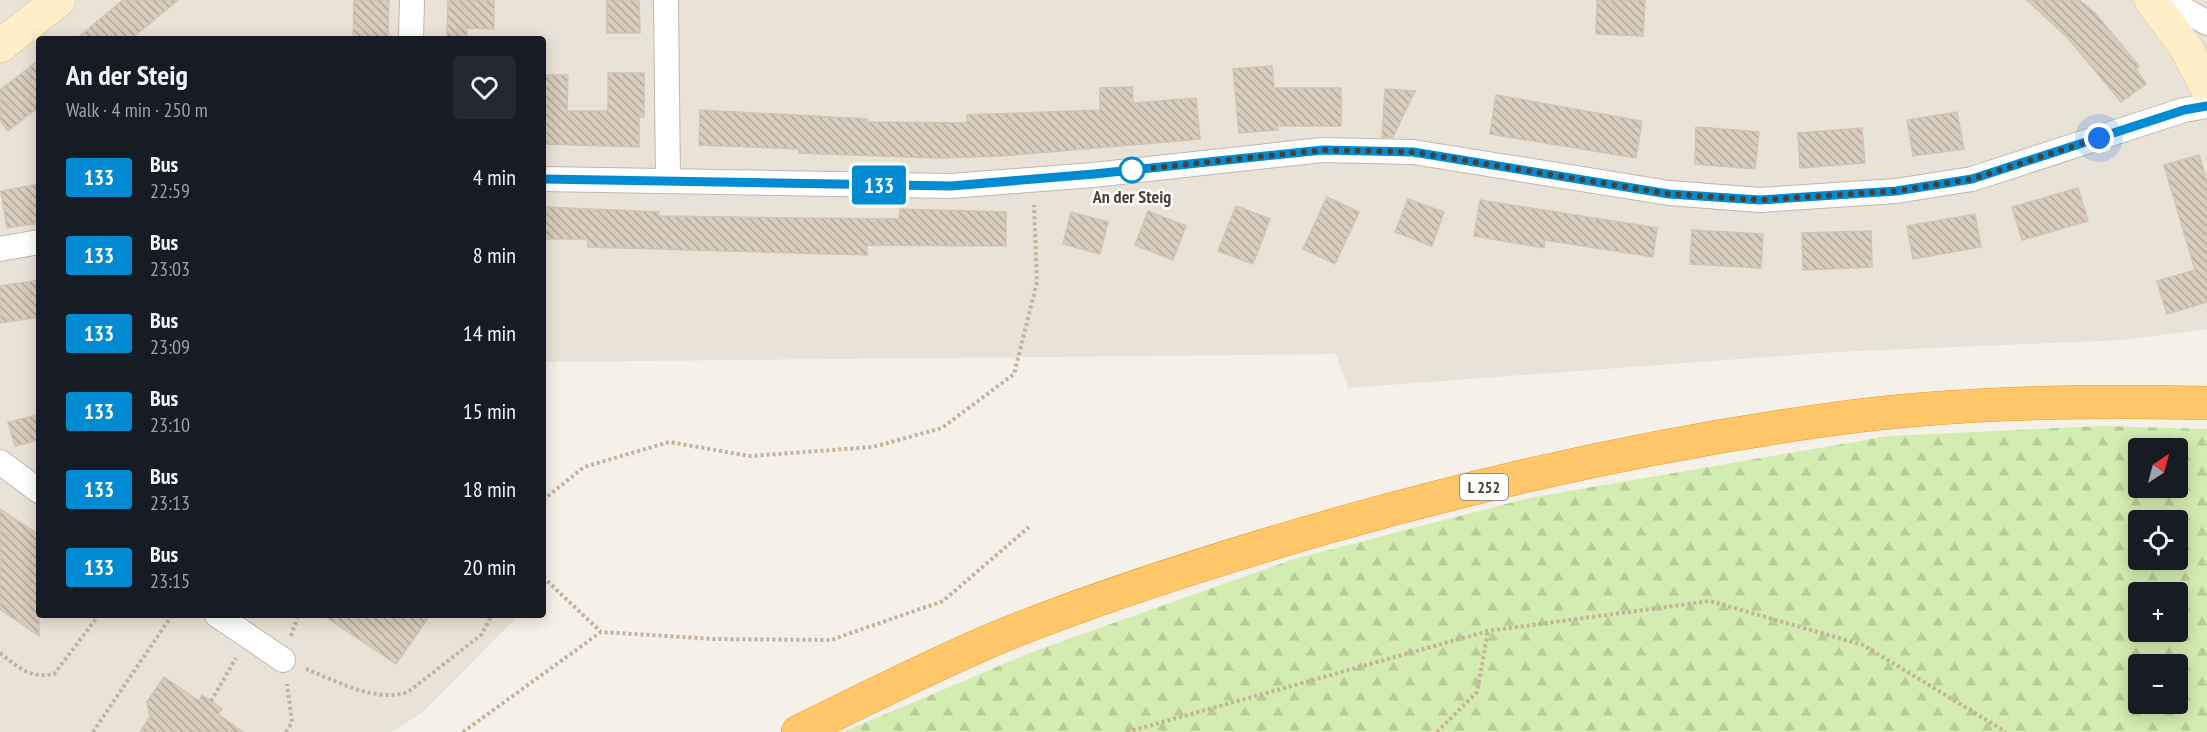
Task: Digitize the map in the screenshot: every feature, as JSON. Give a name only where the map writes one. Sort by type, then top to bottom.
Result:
[{"type":"highway","name":"L 252","points":[[798,732],[1002,636],[1189,567],[1407,505],[1585,463],[1827,419],[1970,407],[2147,401],[2207,403]]},
{"type":"street","points":[[0,46],[59,0]]},
{"type":"street","points":[[411,36],[412,0]]},
{"type":"street","points":[[666,0],[668,181]]},
{"type":"street","points":[[2151,0],[2186,48],[2207,88]]},
{"type":"street","points":[[2168,0],[2207,23]]},
{"type":"street","points":[[546,179],[951,186],[1323,150],[1402,151],[1669,194],[1760,200],[1896,191],[1972,179],[2184,110],[2207,106]]},
{"type":"street","points":[[0,249],[36,243]]},
{"type":"street","points":[[0,462],[36,489]]},
{"type":"street","points":[[221,618],[283,660]]},
{"type":"path","points":[[546,498],[584,467],[669,441],[750,456],[873,447],[942,428],[1014,374],[1037,282],[1033,179]]},
{"type":"path","points":[[463,732],[601,632],[714,639],[831,640],[943,601],[1029,527]]},
{"type":"path","points":[[546,580],[601,632]]},
{"type":"path","points":[[1127,732],[1488,631],[1710,601],[1863,645],[2006,732]]},
{"type":"path","points":[[0,653],[26,673],[41,677],[54,675],[97,618]]},
{"type":"path","points":[[93,732],[170,618]]},
{"type":"path","points":[[286,732],[292,722],[283,660],[363,691],[394,696],[408,692],[482,635],[490,618]]},
{"type":"path","points":[[1437,732],[1477,692],[1488,631]]},
{"type":"path","points":[[211,701],[250,638]]},
{"type":"shaded area","points":[[0,0],[2207,0],[2207,329],[2124,340],[1835,352],[1348,388],[1336,354],[546,362],[546,36],[36,36],[36,618],[516,618],[422,713],[391,732],[0,732]]},
{"type":"green space","points":[[2102,426],[2207,429],[2207,732],[843,732],[1032,652],[1294,559],[1529,498],[1889,436]]},
{"type":"building","points":[[123,0],[178,0],[135,36],[80,36]]},
{"type":"building","points":[[354,0],[389,0],[388,36],[353,36]]},
{"type":"building","points":[[448,0],[494,0],[494,29],[467,28],[467,36],[447,36]]},
{"type":"building","points":[[607,0],[639,0],[640,33],[607,33]]},
{"type":"building","points":[[1597,0],[1645,0],[1643,36],[1596,34]]},
{"type":"building","points":[[2027,0],[2079,0],[2095,13],[2139,66],[2136,69],[2146,84],[2121,102],[2067,37]]},
{"type":"building","points":[[36,62],[36,109],[8,131],[0,120],[0,90]]},
{"type":"building","points":[[1272,66],[1274,88],[1341,88],[1341,126],[1278,126],[1278,130],[1239,133],[1233,69]]},
{"type":"building","points":[[608,73],[644,73],[644,117],[639,117],[639,147],[546,144],[546,75],[568,75],[567,111],[608,111]]},
{"type":"building","points":[[1132,87],[1133,103],[1196,98],[1200,139],[1001,156],[937,158],[799,153],[799,149],[699,145],[700,110],[867,119],[867,122],[967,123],[967,115],[1100,110],[1100,88]]},
{"type":"building","points":[[1385,89],[1415,91],[1393,137],[1382,137]]},
{"type":"building","points":[[1496,95],[1642,121],[1636,158],[1490,134]]},
{"type":"building","points":[[1957,112],[1964,149],[1913,156],[1907,120]]},
{"type":"building","points":[[1696,127],[1759,132],[1755,169],[1695,164]]},
{"type":"building","points":[[1862,128],[1865,163],[1800,168],[1798,133]]},
{"type":"building","points":[[2199,155],[2207,182],[2207,302],[2167,314],[2157,281],[2195,270],[2164,165]]},
{"type":"building","points":[[36,185],[36,223],[7,228],[1,191]]},
{"type":"building","points":[[2078,188],[2088,221],[2022,240],[2012,207]]},
{"type":"building","points":[[1327,197],[1359,212],[1335,264],[1303,249]]},
{"type":"building","points":[[1408,199],[1444,212],[1432,246],[1395,232]]},
{"type":"building","points":[[1480,200],[1657,228],[1653,257],[1545,240],[1544,248],[1474,236]]},
{"type":"building","points":[[1236,206],[1270,219],[1253,264],[1218,251]]},
{"type":"building","points":[[546,207],[659,212],[658,216],[799,218],[899,219],[900,209],[1006,212],[1006,246],[867,245],[867,255],[588,247],[588,239],[546,239]]},
{"type":"building","points":[[1148,211],[1186,226],[1173,260],[1135,245]]},
{"type":"building","points":[[1071,212],[1108,222],[1100,254],[1063,244]]},
{"type":"building","points":[[1975,214],[1981,247],[1913,259],[1907,226]]},
{"type":"building","points":[[1692,230],[1763,234],[1761,268],[1690,264]]},
{"type":"building","points":[[1871,231],[1872,267],[1803,270],[1802,233]]},
{"type":"building","points":[[36,280],[36,317],[0,323],[0,286]]},
{"type":"building","points":[[36,416],[36,441],[15,446],[8,422]]},
{"type":"building","points":[[0,509],[36,533],[36,618],[39,618],[39,636],[0,609]]},
{"type":"building","points":[[327,618],[428,618],[396,664]]},
{"type":"building","points":[[164,677],[199,701],[202,695],[211,701],[222,709],[218,714],[243,732],[140,732],[150,717],[147,702]]},
{"type":"bus line","name":"133","points":[[546,179],[951,186],[1094,174],[1323,150],[1390,151],[1413,152],[1669,194],[1760,200],[1896,191],[1972,179],[2184,110],[2207,106]]},
{"type":"place","name":"An der Steig","points":[[1132,170]]},
{"type":"route","points":[[1132,170],[1323,150],[1413,152],[1669,194],[1760,200],[1896,191],[1972,179],[2099,138]]}]
